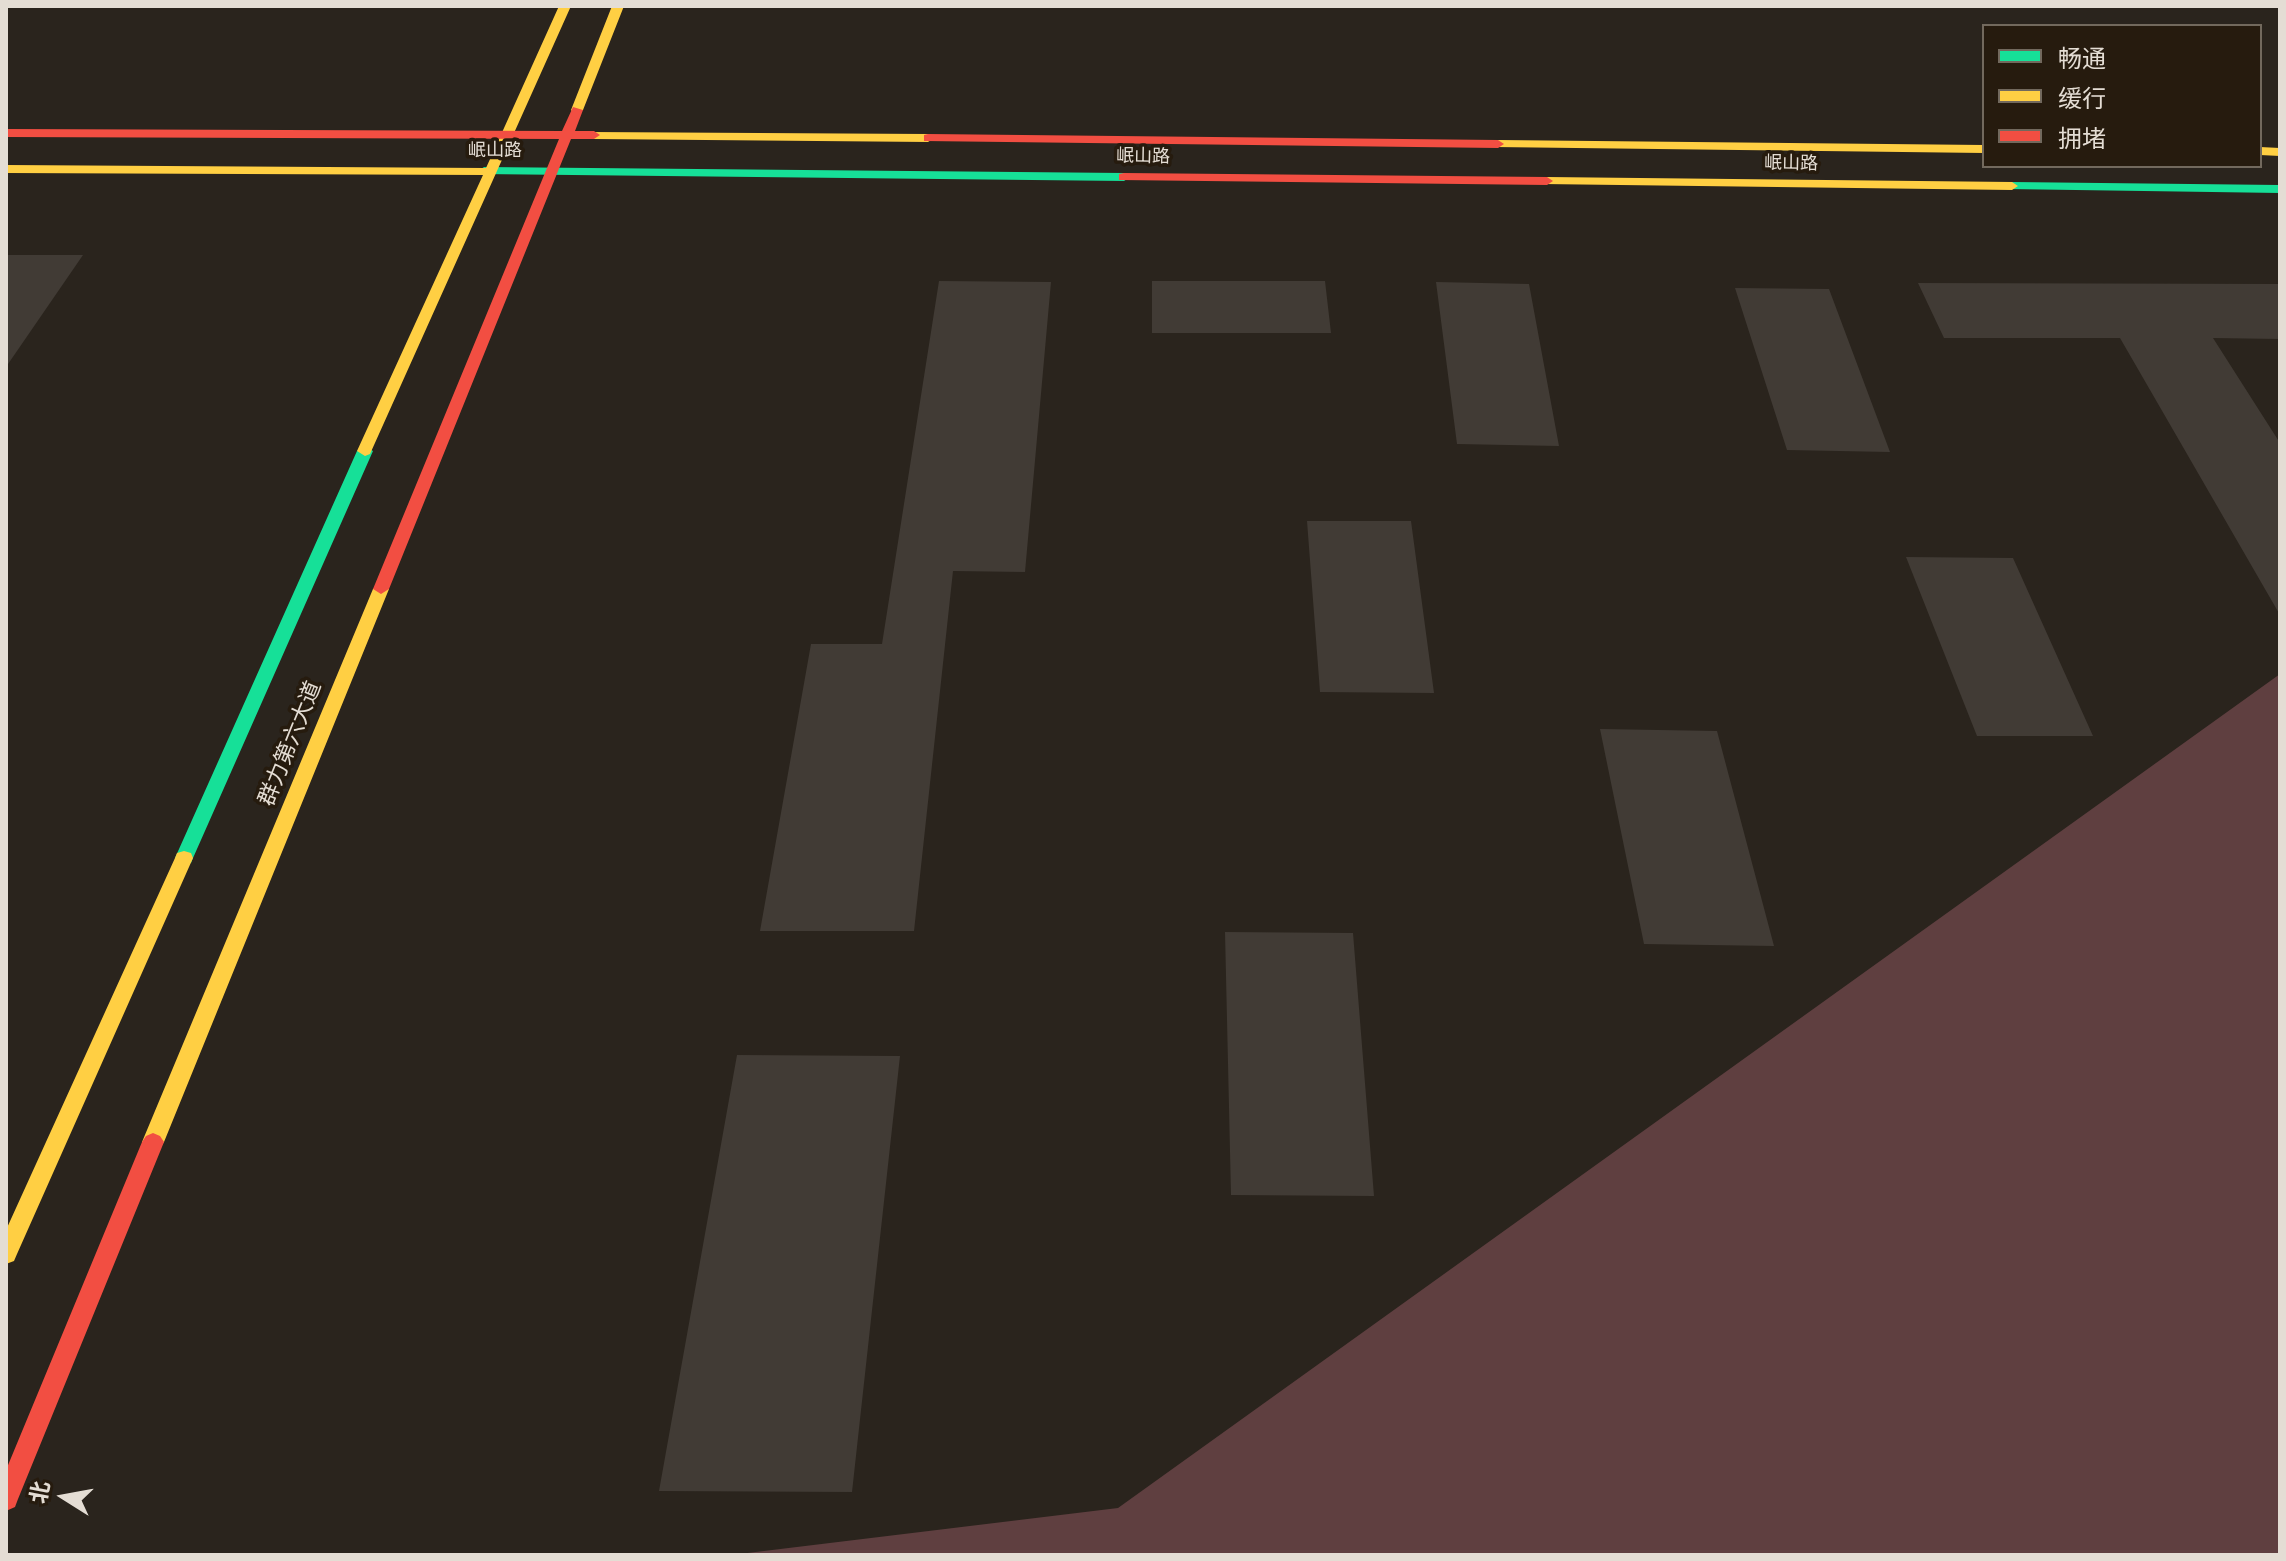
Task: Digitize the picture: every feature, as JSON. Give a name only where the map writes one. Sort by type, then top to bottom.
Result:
[{"type":"main road","points":[[6,1254],[565,6]]},
{"type":"main road","name":"群力第六大道","points":[[6,1499],[553,171],[618,6]]},
{"type":"main road","name":"岷山路","points":[[6,133],[507,134],[1982,149]]},
{"type":"main road","name":"岷山路","points":[[6,169],[553,171],[2280,189]]},
{"type":"shaded area","points":[[2280,674],[2280,1555],[731,1555],[1118,1508]]},
{"type":"building","points":[[6,255],[83,255],[6,367]]},
{"type":"building","points":[[939,281],[1051,282],[1025,572],[953,571],[914,931],[760,931],[811,644],[882,644]]},
{"type":"building","points":[[1152,281],[1325,281],[1331,333],[1152,333]]},
{"type":"building","points":[[1436,282],[1529,284],[1559,446],[1457,444]]},
{"type":"building","points":[[1918,283],[2280,284],[2280,339],[2213,338],[2280,443],[2280,615],[2120,338],[1944,338]]},
{"type":"building","points":[[1735,288],[1829,289],[1890,452],[1787,450]]},
{"type":"building","points":[[1307,521],[1411,521],[1434,693],[1320,692]]},
{"type":"building","points":[[1906,557],[2013,558],[2093,736],[1977,736]]},
{"type":"building","points":[[1600,729],[1717,731],[1774,946],[1644,944]]},
{"type":"building","points":[[1225,932],[1353,933],[1374,1196],[1231,1195]]},
{"type":"building","points":[[737,1055],[900,1056],[852,1492],[659,1491]]},
{"type":"traffic: fast","points":[[484,171],[1124,177]]},
{"type":"traffic: fast","points":[[2012,186],[2280,189]]},
{"type":"traffic: fast","points":[[184,858],[365,451]]},
{"type":"traffic: slow","points":[[365,451],[565,6]]},
{"type":"traffic: slow","points":[[577,110],[618,6]]},
{"type":"traffic: slow","points":[[594,135],[928,138]]},
{"type":"traffic: slow","points":[[1498,144],[1982,149]]},
{"type":"traffic: slow","points":[[2262,151],[2280,152]]},
{"type":"traffic: slow","points":[[6,169],[484,171]]},
{"type":"traffic: slow","points":[[1547,181],[2012,186]]},
{"type":"traffic: slow","points":[[153,1142],[381,589]]},
{"type":"traffic: slow","points":[[6,1254],[184,858]]},
{"type":"traffic: jam","points":[[381,589],[577,110]]},
{"type":"traffic: jam","points":[[6,133],[594,135]]},
{"type":"traffic: jam","points":[[928,138],[1498,144]]},
{"type":"traffic: jam","points":[[1124,177],[1547,181]]},
{"type":"traffic: jam","points":[[6,1499],[153,1142]]}]
